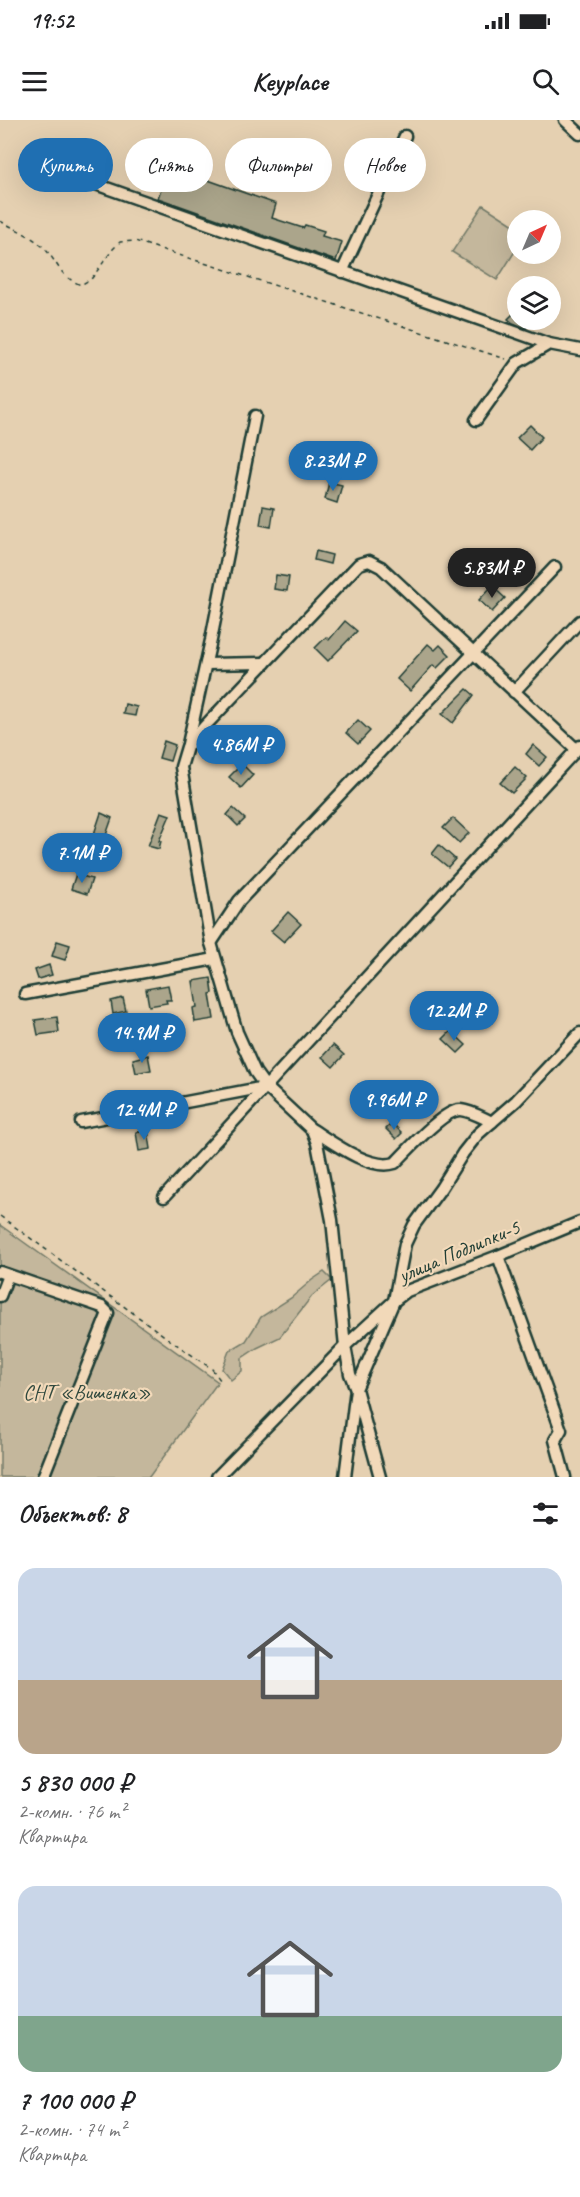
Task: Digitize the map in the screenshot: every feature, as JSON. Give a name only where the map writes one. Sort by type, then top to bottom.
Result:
[{"type":"street","points":[[565,120],[580,134]]},
{"type":"street","points":[[342,272],[405,136]]},
{"type":"street","points":[[113,190],[549,344],[580,350]]},
{"type":"street","points":[[476,420],[517,363],[549,344]]},
{"type":"street","points":[[255,417],[206,664],[187,747],[180,767],[211,943],[237,1032],[255,1072],[265,1086],[312,1130],[342,1150],[386,1166],[395,1163],[441,1119],[453,1111],[462,1110],[492,1122]]},
{"type":"street","points":[[164,1197],[578,748],[514,692],[381,567],[369,561],[359,564],[187,747]]},
{"type":"street","points":[[211,943],[239,901],[555,567]]},
{"type":"street","points":[[514,692],[580,621]]},
{"type":"street","points":[[206,664],[265,663]]},
{"type":"street","points":[[25,994],[215,959]]},
{"type":"street","points":[[217,1477],[345,1346],[394,1301],[405,1244],[414,1225],[463,1154],[478,1134],[516,1101],[580,1033]]},
{"type":"street","points":[[81,1122],[265,1086]]},
{"type":"street","points":[[312,1130],[317,1143],[332,1220],[350,1374],[357,1389],[380,1477]]},
{"type":"street","name":"улица Подлипки-5","points":[[357,1389],[394,1301],[407,1291],[580,1222]]},
{"type":"street","points":[[498,1256],[561,1430],[555,1440],[565,1477]]},
{"type":"street","points":[[0,1296],[4,1273],[102,1307],[108,1313],[43,1477]]},
{"type":"street","points":[[345,1477],[357,1389]]},
{"type":"path","points":[[0,221],[27,235],[44,248],[68,280],[81,285],[92,278],[112,249],[120,242],[135,241],[517,363]]},
{"type":"path","points":[[0,1216],[212,1369],[220,1381]]},
{"type":"green space","points":[[483,205],[507,221],[507,264],[497,280],[452,252]]},
{"type":"green space","name":"СНТ «Вишенка»","points":[[0,1225],[218,1382],[149,1477],[0,1477]]},
{"type":"green space","points":[[324,1272],[332,1280],[312,1296],[280,1337],[242,1358],[242,1371],[231,1380],[222,1369],[229,1351],[246,1341],[261,1317],[291,1298]]},
{"type":"building","points":[[213,182],[225,186],[225,192],[242,192],[276,204],[272,218],[303,228],[305,225],[324,231],[322,236],[342,242],[336,261],[158,198],[160,192],[213,192]]},
{"type":"building","points":[[530,425],[542,437],[530,450],[517,438]]},
{"type":"building","points":[[303,449],[315,451],[312,465],[300,463]]},
{"type":"building","points":[[329,482],[342,485],[337,503],[325,499]]},
{"type":"building","points":[[263,506],[274,508],[271,527],[260,525]]},
{"type":"building","points":[[316,551],[332,555],[330,564],[314,560]]},
{"type":"building","points":[[276,575],[289,577],[287,591],[274,589]]},
{"type":"building","points":[[492,586],[505,598],[492,612],[479,600]]},
{"type":"building","points":[[345,621],[357,631],[328,661],[315,648],[326,637],[329,640]]},
{"type":"building","points":[[428,644],[435,650],[440,645],[450,655],[437,668],[433,665],[410,691],[397,679]]},
{"type":"building","points":[[467,689],[474,695],[453,723],[442,714]]},
{"type":"building","points":[[125,704],[137,707],[135,716],[123,714]]},
{"type":"building","points":[[358,720],[370,731],[358,744],[346,733]]},
{"type":"building","points":[[229,729],[241,740],[236,746],[224,735]]},
{"type":"building","points":[[164,741],[175,745],[170,761],[159,758]]},
{"type":"building","points":[[533,745],[547,757],[539,766],[526,754]]},
{"type":"building","points":[[242,764],[253,775],[241,788],[229,777]]},
{"type":"building","points":[[515,767],[527,778],[512,793],[500,783]]},
{"type":"building","points":[[233,808],[245,819],[238,826],[227,815]]},
{"type":"building","points":[[161,812],[170,815],[159,841],[161,841],[159,849],[148,846]]},
{"type":"building","points":[[101,813],[112,818],[105,838],[94,834]]},
{"type":"building","points":[[453,818],[469,833],[459,843],[443,828]]},
{"type":"building","points":[[439,845],[455,859],[448,867],[432,854]]},
{"type":"building","points":[[76,874],[92,879],[87,894],[71,889]]},
{"type":"building","points":[[288,912],[301,924],[284,942],[271,931]]},
{"type":"building","points":[[57,941],[70,945],[65,960],[52,956]]},
{"type":"building","points":[[49,965],[52,975],[38,979],[35,970]]},
{"type":"building","points":[[211,978],[213,993],[210,994],[214,1019],[195,1022],[193,1008],[197,1007],[193,981]]},
{"type":"building","points":[[168,985],[171,1000],[166,1000],[167,1003],[149,1006],[146,989]]},
{"type":"building","points":[[123,998],[126,1011],[113,1014],[111,1001]]},
{"type":"building","points":[[57,1017],[59,1032],[38,1035],[35,1020]]},
{"type":"building","points":[[451,1031],[466,1045],[458,1053],[443,1039]]},
{"type":"building","points":[[333,1045],[344,1055],[333,1067],[322,1057]]},
{"type":"building","points":[[148,1055],[151,1070],[136,1073],[133,1059]]},
{"type":"building","points":[[392,1123],[402,1133],[396,1139],[386,1129]]},
{"type":"building","points":[[148,1130],[151,1149],[139,1151],[136,1132]]}]
